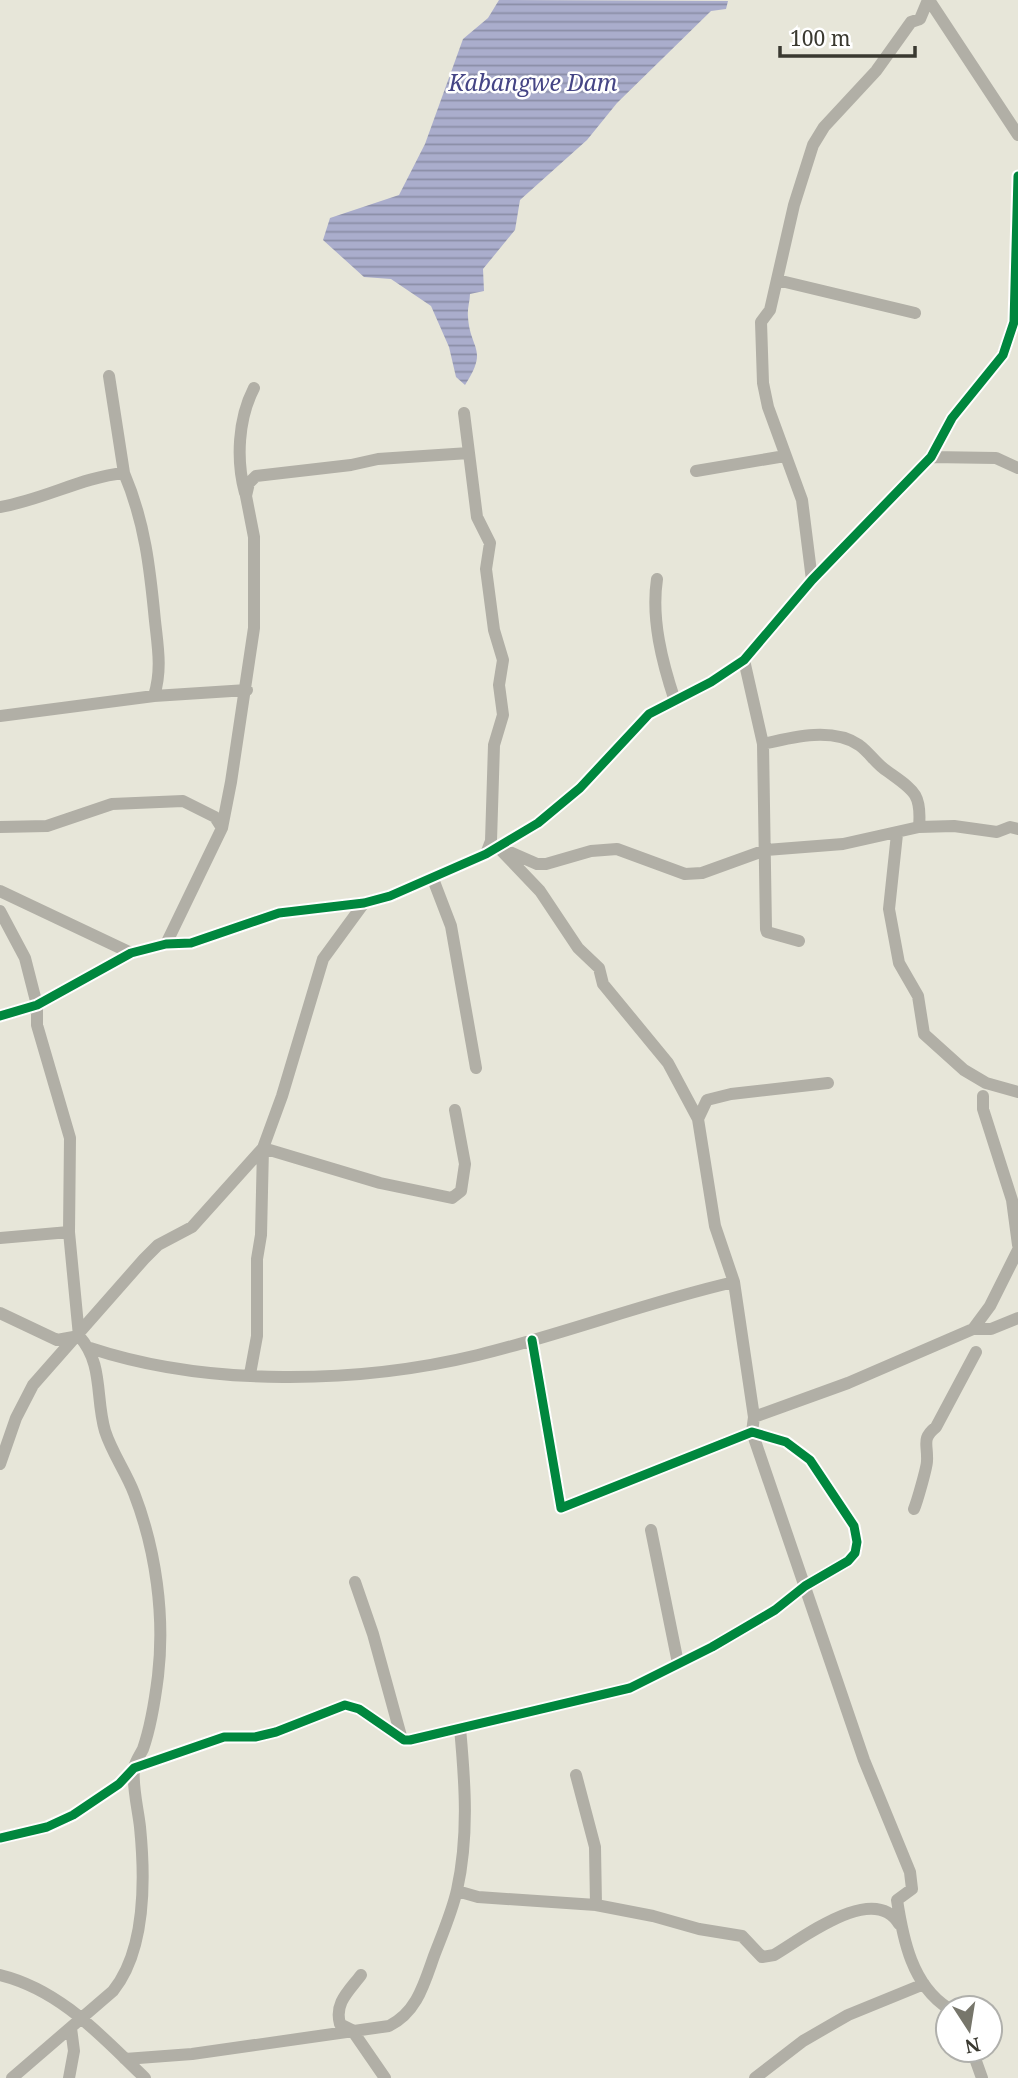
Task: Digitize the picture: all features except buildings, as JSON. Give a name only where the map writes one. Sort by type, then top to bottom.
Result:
[{"type":"street","points":[[928,0],[1018,135]]},
{"type":"street","points":[[812,580],[802,500],[785,456],[763,383],[761,322],[771,310],[794,205],[813,145],[824,127],[876,71],[911,22],[920,19],[928,0]]},
{"type":"street","points":[[0,1016],[37,1005],[131,953],[166,944],[191,943],[279,913],[364,903],[433,879],[492,851],[538,823],[580,788],[649,714],[744,660],[812,580],[931,457],[952,418],[1003,355],[1016,323],[1018,176]]},
{"type":"street","points":[[777,280],[915,313]]},
{"type":"street","points":[[109,376],[124,473],[138,505],[151,576],[160,655],[160,677],[154,696]]},
{"type":"street","points":[[166,944],[222,828],[247,690],[254,628],[254,537],[238,460],[241,434],[254,388]]},
{"type":"street","points":[[464,412],[477,517],[490,543],[486,569],[494,630],[503,660],[499,685],[503,715],[494,745],[492,851],[540,891],[578,948],[598,968],[603,984],[624,1013],[668,1063],[698,1119],[715,1226],[734,1282],[754,1417],[752,1432],[864,1760],[910,1872],[912,1889],[897,1900],[899,1925]]},
{"type":"street","points":[[246,496],[249,483],[256,476],[351,465],[378,458],[469,453]]},
{"type":"street","points":[[696,471],[785,456]]},
{"type":"street","points":[[931,457],[996,458],[1018,468]]},
{"type":"street","points":[[0,507],[49,496],[96,477],[124,473]]},
{"type":"street","points":[[657,579],[654,599],[656,623],[675,701]]},
{"type":"street","points":[[744,660],[763,744],[766,929],[768,932],[799,941]]},
{"type":"street","points":[[0,716],[154,696],[247,690]]},
{"type":"street","points":[[763,744],[817,735],[833,736],[858,745],[916,794],[920,812],[919,827]]},
{"type":"street","points":[[0,827],[47,826],[112,804],[183,801],[215,817],[222,828]]},
{"type":"street","points":[[492,851],[537,864],[546,864],[591,851],[617,849],[685,874],[702,873],[766,850],[843,844],[919,827],[954,826],[997,832],[1010,827],[1018,828]]},
{"type":"street","points":[[897,834],[889,909],[899,963],[918,996],[924,1034],[964,1070],[986,1083],[1018,1093]]},
{"type":"street","points":[[433,879],[451,926],[476,1068]]},
{"type":"street","points":[[0,891],[131,953]]},
{"type":"street","points":[[250,1374],[257,1323],[257,1259],[261,1235],[263,1148],[323,959],[364,903]]},
{"type":"street","points":[[0,911],[25,958],[37,1005],[37,1025],[69,1138],[69,1232],[79,1336],[90,1348],[97,1369],[102,1420],[108,1441],[134,1493],[151,1551],[160,1618],[154,1708],[143,1748],[134,1768],[119,1784],[73,1815],[47,1826],[0,1838]]},
{"type":"street","points":[[698,1119],[707,1100],[731,1094],[828,1083]]},
{"type":"street","points":[[973,1329],[990,1306],[1018,1247],[1012,1200],[983,1109],[983,1097]]},
{"type":"street","points":[[263,1148],[380,1183],[453,1198],[461,1191],[465,1172],[462,1138],[455,1110]]},
{"type":"street","points":[[0,1464],[16,1418],[33,1385],[79,1336],[144,1259],[158,1245],[192,1227],[263,1148]]},
{"type":"street","points":[[0,1238],[69,1232]]},
{"type":"street","points":[[90,1348],[127,1360],[173,1369],[250,1374],[376,1372],[431,1365],[532,1340],[681,1294],[734,1282]]},
{"type":"street","points":[[0,1313],[57,1340],[79,1336]]},
{"type":"street","points":[[754,1417],[848,1383],[973,1329],[991,1329],[1018,1318]]},
{"type":"street","points":[[134,1768],[224,1737],[255,1737],[276,1732],[345,1705],[359,1709],[401,1737],[410,1740],[615,1692],[712,1647],[775,1610],[805,1586],[848,1561],[855,1553],[857,1542],[854,1526],[810,1460],[786,1442],[752,1432],[563,1509],[559,1504],[532,1340]]},
{"type":"street","points":[[914,1509],[928,1462],[924,1445],[926,1435],[936,1427],[976,1352]]},
{"type":"street","points":[[651,1530],[678,1663]]},
{"type":"street","points":[[355,1582],[373,1634],[401,1737]]},
{"type":"street","points":[[125,2059],[192,2054],[389,2026],[414,2005],[421,1995],[457,1891],[465,1836],[465,1782],[460,1728]]},
{"type":"street","points":[[12,2078],[71,2028],[125,1975],[132,1954],[143,1859],[134,1768]]},
{"type":"street","points":[[576,1775],[595,1847],[596,1905]]},
{"type":"street","points":[[457,1891],[478,1897],[596,1905],[742,1936],[762,1957],[774,1955],[838,1918],[862,1909],[879,1907],[892,1913],[928,1992],[934,1997]]},
{"type":"street","points":[[0,1975],[49,1993],[81,2018],[145,2078]]},
{"type":"street","points":[[361,1975],[342,1998],[336,2012],[340,2024],[352,2030],[385,2078]]},
{"type":"street","points":[[755,2078],[803,2041],[848,2015],[924,1983]]},
{"type":"street","points":[[69,2078],[74,2051],[71,2028]]},
{"type":"water","name":"Kabangwe Dam","points":[[499,0],[728,1],[726,9],[711,11],[617,103],[587,140],[520,200],[515,230],[483,269],[484,291],[470,294],[469,328],[477,356],[465,385],[456,377],[449,347],[431,306],[391,279],[364,277],[323,240],[330,218],[399,195],[425,144],[463,39],[488,18]]},
{"type":"cycle path","points":[[0,1016],[37,1005],[131,953],[166,944],[191,943],[279,913],[364,903],[390,896],[486,854],[538,823],[580,788],[649,714],[711,682],[744,660],[812,580],[931,457],[952,418],[1003,355],[1014,322],[1018,176]]},
{"type":"cycle path","points":[[0,1838],[47,1827],[73,1815],[119,1784],[134,1768],[224,1737],[255,1737],[276,1732],[345,1705],[359,1709],[404,1740],[410,1740],[630,1688],[712,1647],[775,1610],[805,1586],[848,1561],[855,1553],[857,1542],[854,1526],[810,1460],[786,1442],[752,1432],[561,1508],[532,1340]]}]
